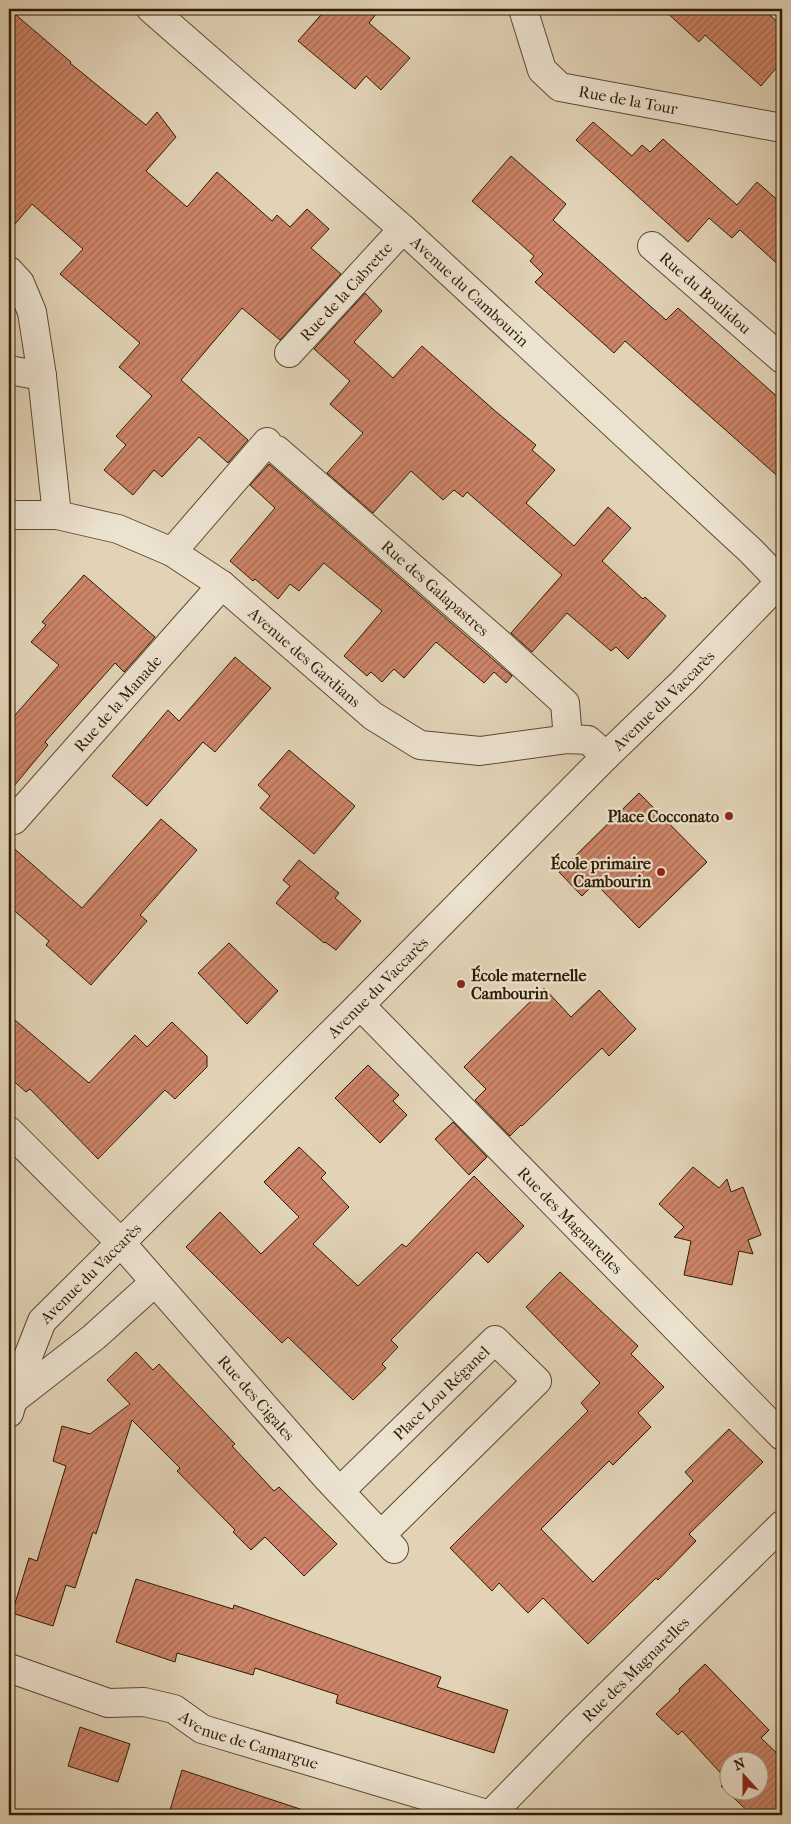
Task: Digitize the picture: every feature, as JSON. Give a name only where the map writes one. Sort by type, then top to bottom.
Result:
[{"type":"street","name":"Avenue du Cambourin","points":[[151,9],[403,229],[782,581]]},
{"type":"street","name":"Rue de la Tour","points":[[525,11],[542,70],[560,87],[782,128]]},
{"type":"street","name":"Rue de la Cabrette","points":[[289,353],[403,229]]},
{"type":"street","name":"Rue du Boulidou","points":[[652,246],[782,359]]},
{"type":"street","points":[[9,271],[20,283],[32,312],[42,376],[56,515]]},
{"type":"street","points":[[9,370],[42,376]]},
{"type":"street","name":"Rue des Galapastres","points":[[172,552],[272,446],[565,703],[568,739]]},
{"type":"street","name":"Avenue des Gardians","points":[[9,515],[56,515],[118,529],[172,552],[222,585],[372,716],[420,745],[480,751],[568,739],[588,740],[606,756]]},
{"type":"street","name":"Avenue du Vaccarès","points":[[11,1406],[42,1321],[782,581]]},
{"type":"street","name":"Rue de la Manade","points":[[14,820],[222,585]]},
{"type":"street","name":"Rue des Magnarelles","points":[[360,1004],[782,1436]]},
{"type":"street","points":[[9,1131],[121,1244]]},
{"type":"street","name":"Rue des Cigales","points":[[121,1244],[387,1542]]},
{"type":"street","points":[[11,1406],[94,1337],[155,1282]]},
{"type":"street","name":"Place Lou Réganel","points":[[340,1491],[495,1340],[536,1380],[387,1542]]},
{"type":"street","name":"Rue des Magnarelles","points":[[490,1815],[575,1728],[780,1529]]},
{"type":"street","name":"Avenue de Camargue","points":[[9,1668],[108,1703],[144,1702],[174,1709],[202,1729],[490,1815]]},
{"type":"building","points":[[9,9],[70,63],[146,125],[157,112],[176,137],[146,171],[187,207],[217,172],[272,221],[277,215],[290,227],[307,209],[329,229],[311,248],[341,274],[280,340],[242,308],[181,380],[248,440],[228,463],[199,437],[162,477],[154,470],[133,495],[104,470],[126,445],[116,436],[152,396],[119,367],[140,343],[60,274],[83,249],[32,204],[9,231]]},
{"type":"building","points":[[326,9],[380,9],[369,23],[410,58],[381,90],[366,76],[355,89],[298,41]]},
{"type":"building","points":[[663,9],[763,9],[782,26],[782,61],[761,86],[705,35],[699,42]]},
{"type":"building","points":[[593,122],[632,156],[642,145],[650,152],[663,139],[737,205],[757,182],[782,204],[782,268],[740,230],[732,238],[709,218],[688,242],[576,140]]},
{"type":"building","points":[[511,156],[566,204],[553,220],[666,320],[678,308],[782,401],[782,480],[625,341],[614,353],[535,282],[543,274],[530,261],[534,256],[472,201]]},
{"type":"building","points":[[365,293],[382,311],[354,342],[393,378],[422,346],[536,445],[532,450],[555,470],[526,503],[574,546],[608,507],[631,528],[602,561],[643,599],[645,597],[666,616],[628,659],[616,647],[611,651],[567,613],[532,652],[511,633],[562,575],[467,492],[463,497],[454,490],[443,500],[411,471],[373,513],[327,473],[363,433],[330,404],[350,381],[314,349]]},
{"type":"building","points":[[269,464],[512,676],[506,683],[494,672],[484,683],[436,642],[404,678],[394,669],[382,682],[371,672],[367,676],[344,656],[382,611],[324,563],[299,591],[290,584],[278,599],[230,561],[275,508],[250,485]]},
{"type":"building","points":[[84,575],[155,637],[124,672],[115,663],[45,742],[48,745],[9,792],[9,722],[59,665],[31,642],[46,625],[42,622]]},
{"type":"building","points":[[235,657],[271,688],[215,752],[203,742],[147,806],[112,776],[168,710],[179,721]]},
{"type":"building","points":[[289,750],[355,806],[314,854],[260,808],[270,796],[258,785]]},
{"type":"building","points":[[639,793],[707,862],[639,928],[595,883],[582,896],[559,872]]},
{"type":"building","points":[[161,819],[197,850],[140,915],[147,921],[91,985],[46,945],[49,941],[9,906],[9,844],[82,908]]},
{"type":"building","points":[[299,860],[339,893],[335,898],[361,921],[336,950],[324,943],[276,903],[290,886],[283,880]]},
{"type":"building","points":[[229,943],[278,991],[247,1024],[198,973]]},
{"type":"building","points":[[544,988],[571,1017],[599,990],[636,1029],[609,1056],[602,1048],[510,1136],[475,1100],[486,1089],[464,1067]]},
{"type":"building","points":[[9,1015],[89,1083],[135,1035],[147,1047],[172,1022],[207,1056],[207,1067],[175,1099],[165,1090],[98,1159],[30,1089],[26,1092],[9,1077]]},
{"type":"building","points":[[368,1065],[399,1095],[393,1101],[407,1115],[380,1143],[335,1098]]},
{"type":"building","points":[[453,1122],[487,1157],[469,1175],[435,1139]]},
{"type":"building","points":[[299,1147],[326,1173],[321,1178],[349,1207],[313,1244],[358,1286],[402,1244],[406,1247],[474,1176],[524,1226],[488,1263],[477,1252],[391,1340],[398,1347],[382,1364],[386,1368],[353,1400],[288,1337],[282,1343],[186,1247],[220,1212],[261,1254],[299,1217],[264,1182]]},
{"type":"building","points":[[693,1167],[719,1188],[727,1179],[731,1192],[743,1187],[761,1235],[748,1240],[753,1254],[739,1251],[732,1285],[684,1275],[691,1241],[674,1237],[684,1227],[659,1204]]},
{"type":"building","points":[[560,1272],[638,1346],[631,1354],[664,1387],[638,1413],[651,1427],[613,1465],[609,1461],[541,1529],[593,1582],[693,1481],[685,1472],[729,1429],[763,1462],[689,1534],[696,1541],[658,1580],[656,1578],[588,1644],[543,1598],[528,1613],[499,1583],[492,1591],[450,1548],[588,1411],[581,1403],[600,1383],[526,1307]]},
{"type":"building","points":[[136,1352],[153,1370],[159,1364],[235,1444],[232,1446],[274,1491],[279,1487],[337,1544],[304,1576],[265,1537],[251,1550],[233,1532],[235,1530],[177,1471],[180,1468],[132,1420],[96,1534],[93,1532],[75,1588],[66,1585],[53,1626],[12,1613],[29,1558],[37,1561],[66,1466],[53,1461],[62,1426],[90,1434],[130,1404],[107,1380]]},
{"type":"building","points":[[136,1579],[233,1609],[234,1605],[441,1677],[437,1687],[508,1710],[494,1753],[336,1703],[338,1695],[255,1668],[253,1675],[177,1653],[175,1662],[116,1642]]},
{"type":"building","points":[[705,1664],[769,1730],[761,1738],[782,1758],[782,1815],[752,1815],[738,1802],[768,1802],[768,1752],[718,1752],[718,1770],[682,1731],[678,1735],[656,1714],[680,1691],[679,1689]]},
{"type":"building","points":[[80,1727],[130,1744],[118,1782],[68,1766]]},
{"type":"building","points":[[182,1770],[303,1810],[302,1815],[187,1815],[170,1810]]},
{"type":"place","name":"Place Cocconato","points":[[729,816]]},
{"type":"place","name":"École primaire Cambourin","points":[[661,872]]},
{"type":"place","name":"École maternelle Cambourin","points":[[461,984]]}]
